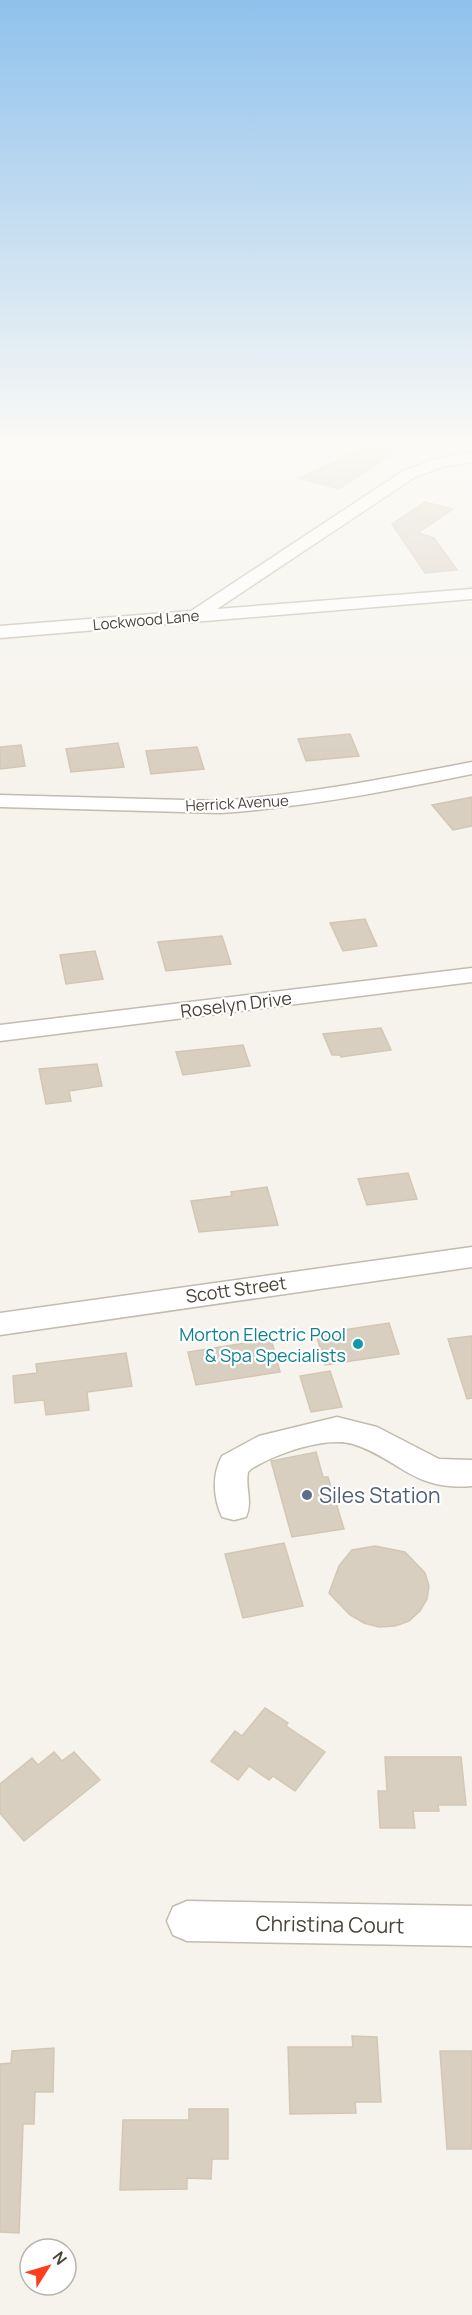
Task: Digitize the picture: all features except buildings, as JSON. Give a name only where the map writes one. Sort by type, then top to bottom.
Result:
[{"type":"street","points":[[195,615],[294,550]]},
{"type":"street","name":"Lockwood Lane","points":[[0,632],[472,594]]},
{"type":"street","name":"Herrick Avenue","points":[[0,801],[221,807],[254,805],[314,798],[472,768]]},
{"type":"street","name":"Roselyn Drive","points":[[0,1033],[472,975]]},
{"type":"street","name":"Scott Street","points":[[0,1324],[472,1257]]},
{"type":"street","points":[[234,1507],[230,1480],[233,1465],[247,1454],[264,1447],[320,1432],[348,1430],[367,1437],[437,1474],[453,1477],[472,1473]]},
{"type":"street","name":"Christina Court","points":[[187,1921],[472,1926]]},
{"type":"place","name":"Morton Electric Pool & Spa Specialists","points":[[358,1344]]},
{"type":"place","name":"Siles Station","points":[[307,1495]]}]
